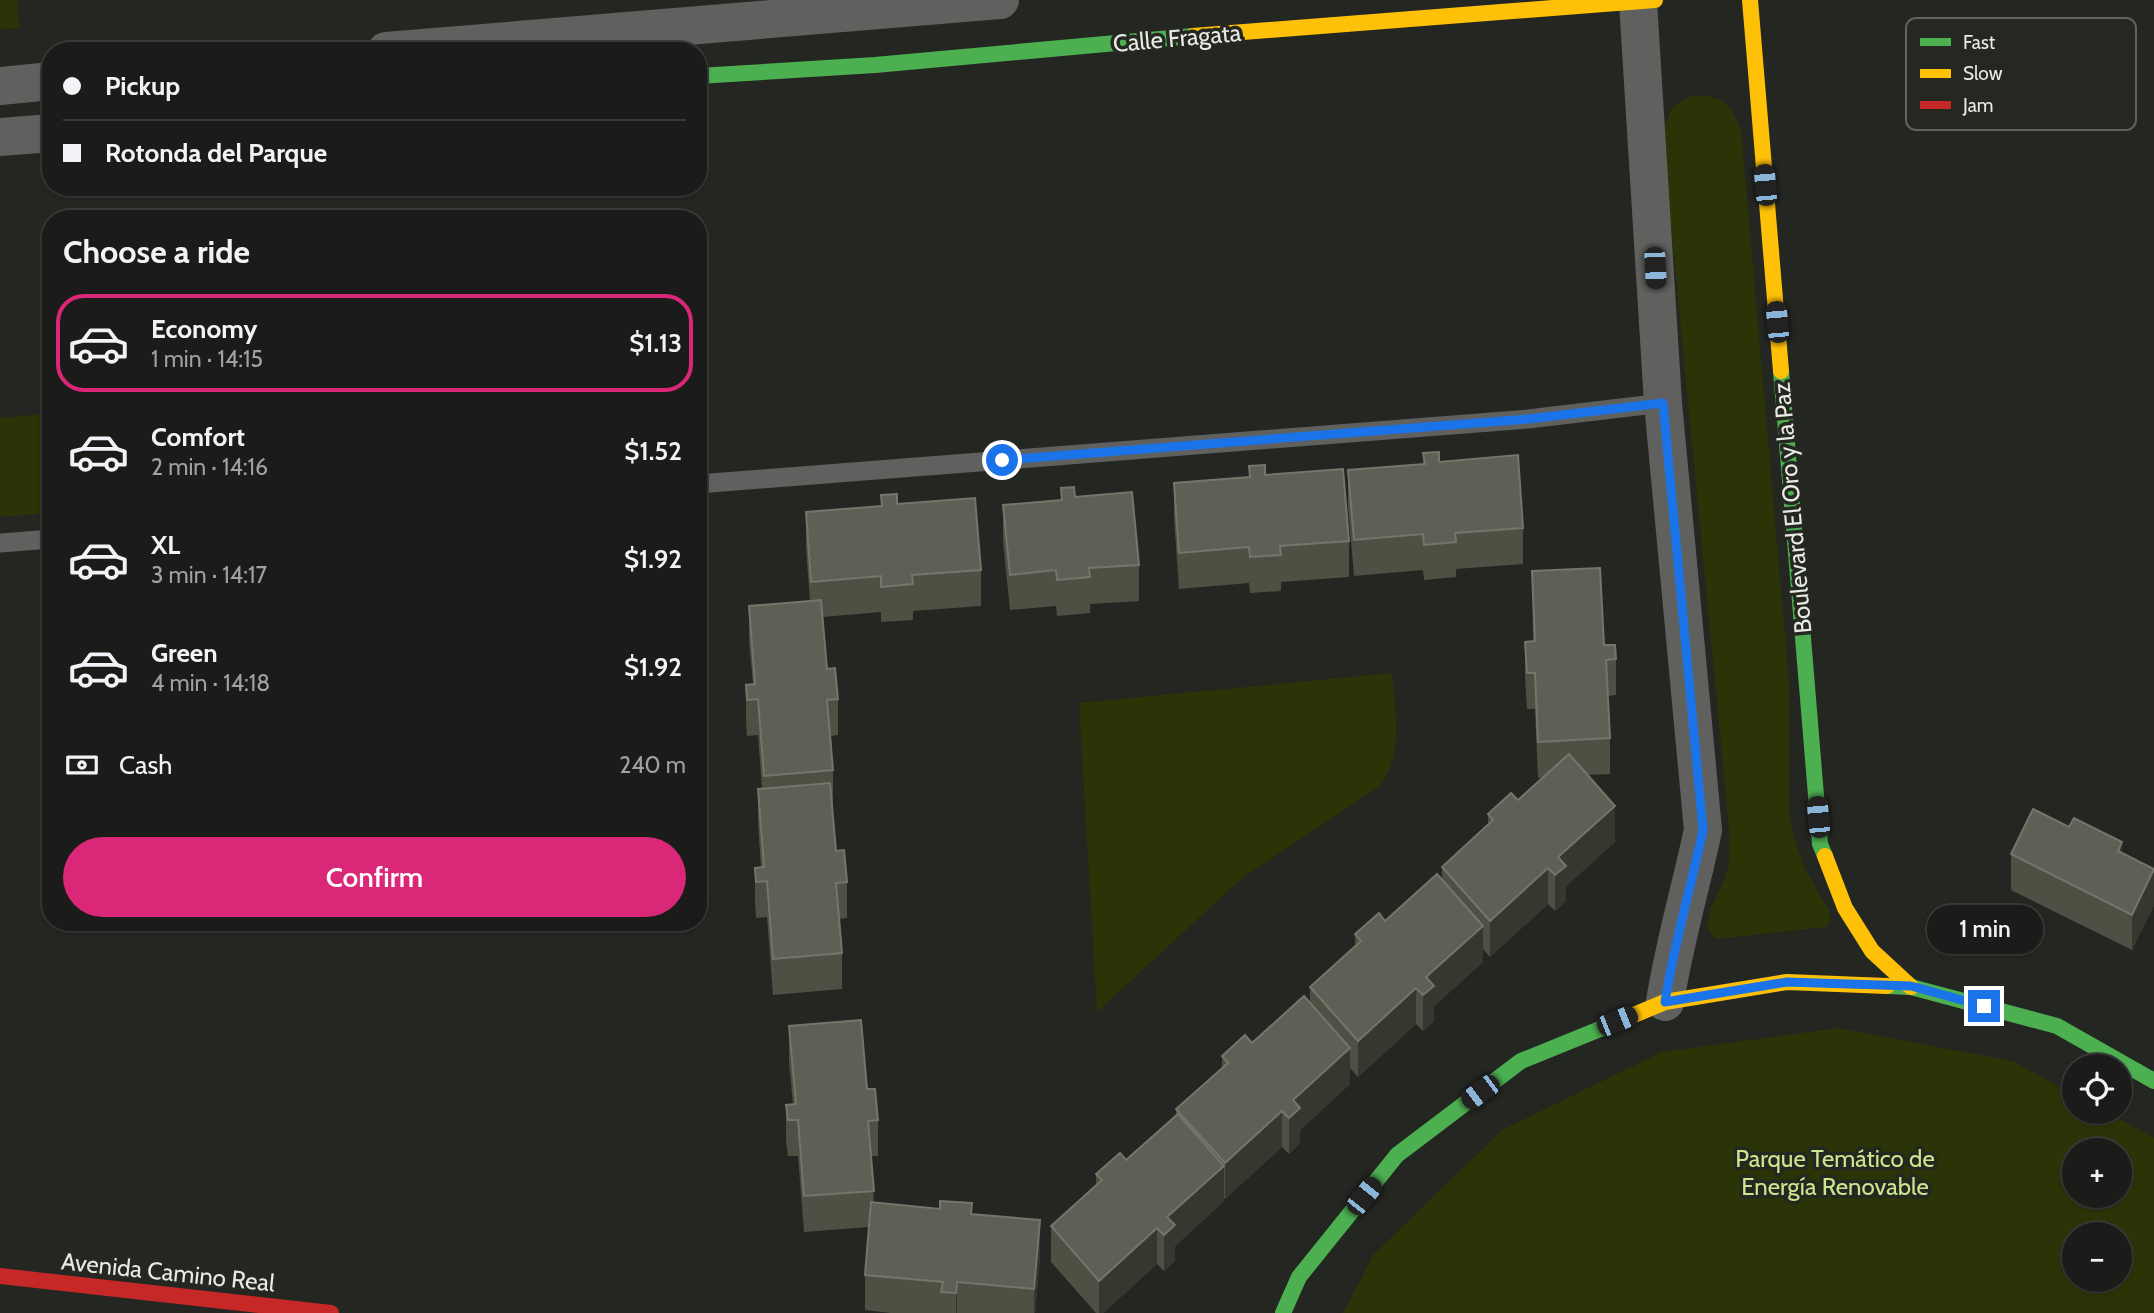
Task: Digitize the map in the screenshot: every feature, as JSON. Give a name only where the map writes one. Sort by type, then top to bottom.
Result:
[{"type":"street","points":[[477,42],[821,8],[1000,0]]},
{"type":"street","name":"Boulevard El Oro y la Paz","points":[[1750,0],[1820,844],[1845,908],[1872,951],[1911,986]]},
{"type":"street","points":[[1643,1],[1663,403],[1703,830],[1672,956],[1665,1002]]},
{"type":"street","name":"Calle Fragata","points":[[707,75],[875,65],[1209,35],[1643,1]]},
{"type":"street","points":[[0,86],[42,82]]},
{"type":"street","points":[[0,137],[42,134]]},
{"type":"street","points":[[1283,1313],[1299,1277],[1396,1155],[1521,1061],[1665,1002],[1787,982],[1911,986],[2057,1026],[2154,1081]]},
{"type":"street","name":"Avenida Camino Real","points":[[0,1276],[331,1313]]},
{"type":"lane","points":[[707,483],[1528,419],[1663,403]]},
{"type":"lane","points":[[0,543],[42,540]]},
{"type":"green space","points":[[0,0],[17,0],[19,28],[0,29]]},
{"type":"green space","points":[[1693,95],[1712,97],[1724,102],[1741,129],[1789,682],[1789,814],[1805,869],[1829,910],[1830,921],[1826,927],[1717,939],[1708,924],[1709,916],[1727,872],[1730,838],[1662,132],[1673,106]]},
{"type":"green space","points":[[42,414],[42,514],[0,517],[0,418]]},
{"type":"green space","points":[[1392,673],[1396,717],[1395,745],[1393,758],[1381,785],[1240,880],[1097,1012],[1079,703]]},
{"type":"green space","name":"Parque Temático de Energía Renovable","points":[[1838,1028],[2012,1061],[2062,1088],[2062,1124],[2129,1124],[2154,1138],[2154,1313],[1343,1313],[1374,1254],[1502,1130],[1662,1052]]},
{"type":"building","points":[[1439,452],[1439,462],[1518,455],[1523,528],[1455,533],[1456,542],[1424,545],[1423,534],[1354,540],[1348,470],[1425,464],[1423,453]]},
{"type":"building","points":[[1265,465],[1265,475],[1343,469],[1349,541],[1280,546],[1281,555],[1250,557],[1249,547],[1179,553],[1174,483],[1250,477],[1249,466]]},
{"type":"building","points":[[1074,487],[1075,497],[1132,492],[1139,565],[1089,568],[1090,577],[1057,580],[1056,570],[1010,575],[1003,505],[1062,500],[1061,488]]},
{"type":"building","points":[[897,494],[897,504],[975,498],[981,570],[912,575],[913,584],[881,587],[881,576],[811,582],[806,512],[882,506],[881,495]]},
{"type":"building","points":[[1600,568],[1604,645],[1615,645],[1616,659],[1606,660],[1610,738],[1538,742],[1535,673],[1527,673],[1525,642],[1535,641],[1532,571]]},
{"type":"building","points":[[821,600],[827,669],[835,668],[838,699],[827,700],[833,770],[764,776],[758,699],[747,700],[746,685],[755,684],[749,606]]},
{"type":"building","points":[[1569,754],[1615,806],[1558,857],[1566,866],[1555,875],[1548,868],[1490,921],[1442,867],[1493,820],[1488,814],[1511,793],[1518,800]]},
{"type":"building","points":[[830,783],[836,851],[844,850],[847,882],[836,883],[842,953],[773,959],[767,881],[756,882],[755,868],[764,867],[758,789]]},
{"type":"building","points":[[2033,809],[2069,827],[2074,818],[2122,842],[2118,851],[2154,869],[2132,915],[2011,854]]},
{"type":"building","points":[[1437,874],[1483,926],[1426,977],[1434,986],[1423,995],[1416,988],[1358,1041],[1310,987],[1361,941],[1355,934],[1379,913],[1385,921]]},
{"type":"building","points":[[1304,996],[1350,1048],[1293,1100],[1300,1108],[1289,1118],[1282,1111],[1225,1163],[1176,1109],[1228,1063],[1222,1056],[1245,1035],[1252,1043]]},
{"type":"building","points":[[861,1020],[867,1089],[875,1089],[878,1120],[868,1121],[874,1191],[804,1196],[798,1120],[788,1120],[786,1105],[796,1104],[789,1026]]},
{"type":"building","points":[[1178,1114],[1224,1166],[1167,1217],[1175,1225],[1164,1235],[1157,1228],[1099,1281],[1051,1226],[1102,1180],[1096,1174],[1120,1153],[1126,1160]]},
{"type":"building","points":[[940,1201],[972,1203],[971,1214],[1040,1220],[1034,1289],[957,1282],[956,1293],[941,1292],[943,1282],[865,1275],[871,1202],[940,1209]]},
{"type":"traffic: fast","points":[[707,75],[875,65],[1193,36]]},
{"type":"traffic: fast","points":[[1781,371],[1820,844],[1825,856]]},
{"type":"traffic: fast","points":[[1887,986],[1911,987],[2057,1026],[2154,1081]]},
{"type":"traffic: fast","points":[[1283,1313],[1299,1277],[1397,1155],[1521,1061],[1622,1020]]},
{"type":"traffic: slow","points":[[1193,36],[1655,0]]},
{"type":"traffic: slow","points":[[1750,0],[1781,371]]},
{"type":"traffic: slow","points":[[1825,856],[1845,908],[1872,951],[1911,987]]},
{"type":"traffic: slow","points":[[1622,1020],[1665,1002],[1787,982],[1887,986]]},
{"type":"traffic: jam","points":[[0,1276],[331,1313]]},
{"type":"route","points":[[1002,460],[1528,419],[1663,403],[1703,830],[1672,956],[1665,1002],[1787,982],[1911,986],[1984,1006]]}]
